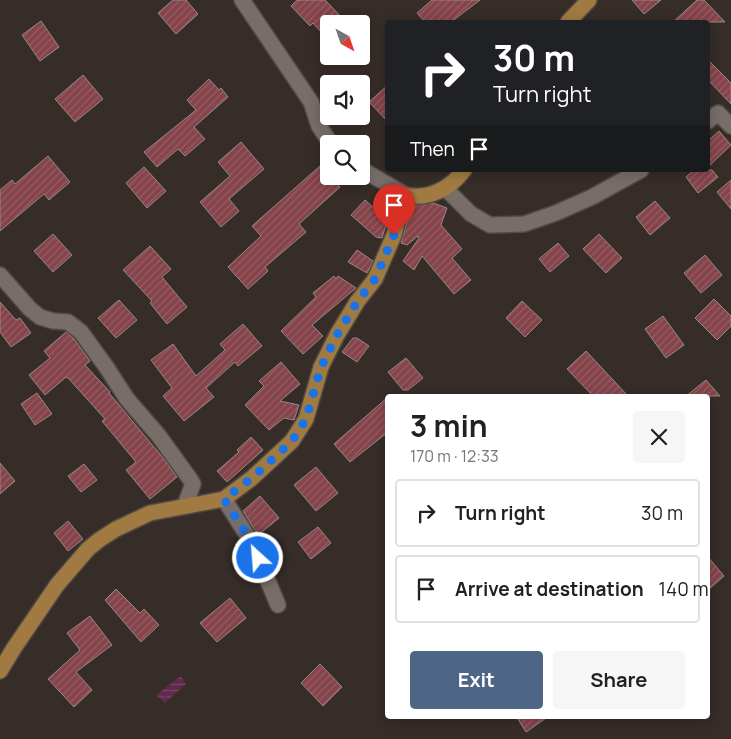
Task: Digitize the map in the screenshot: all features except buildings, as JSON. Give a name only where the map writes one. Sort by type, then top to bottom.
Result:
[{"type":"main road","points":[[570,20],[589,0]]},
{"type":"main road","points":[[0,672],[57,585],[88,549],[116,529],[150,513],[224,499],[252,478],[292,441],[306,419],[321,367],[337,335],[352,310],[375,279],[394,235],[401,206],[406,195],[428,195],[445,188],[463,172]]},
{"type":"street","points":[[242,0],[311,102],[319,126],[325,135]]},
{"type":"street","points":[[710,119],[718,113],[731,126]]},
{"type":"street","points":[[445,188],[471,214],[490,225],[524,224],[556,213],[592,197],[637,172]]},
{"type":"street","points":[[370,173],[406,195]]},
{"type":"street","points":[[0,275],[30,309],[40,317],[53,321],[68,322],[81,332],[127,398],[159,436],[190,479],[193,484],[185,505]]},
{"type":"street","points":[[224,499],[252,543],[278,605]]},
{"type":"shaded area","points":[[181,676],[186,684],[165,703],[156,695]]},
{"type":"route","points":[[258,558],[252,543],[224,499],[252,478],[292,441],[306,419],[321,367],[337,335],[357,302],[375,279],[394,235]]}]
